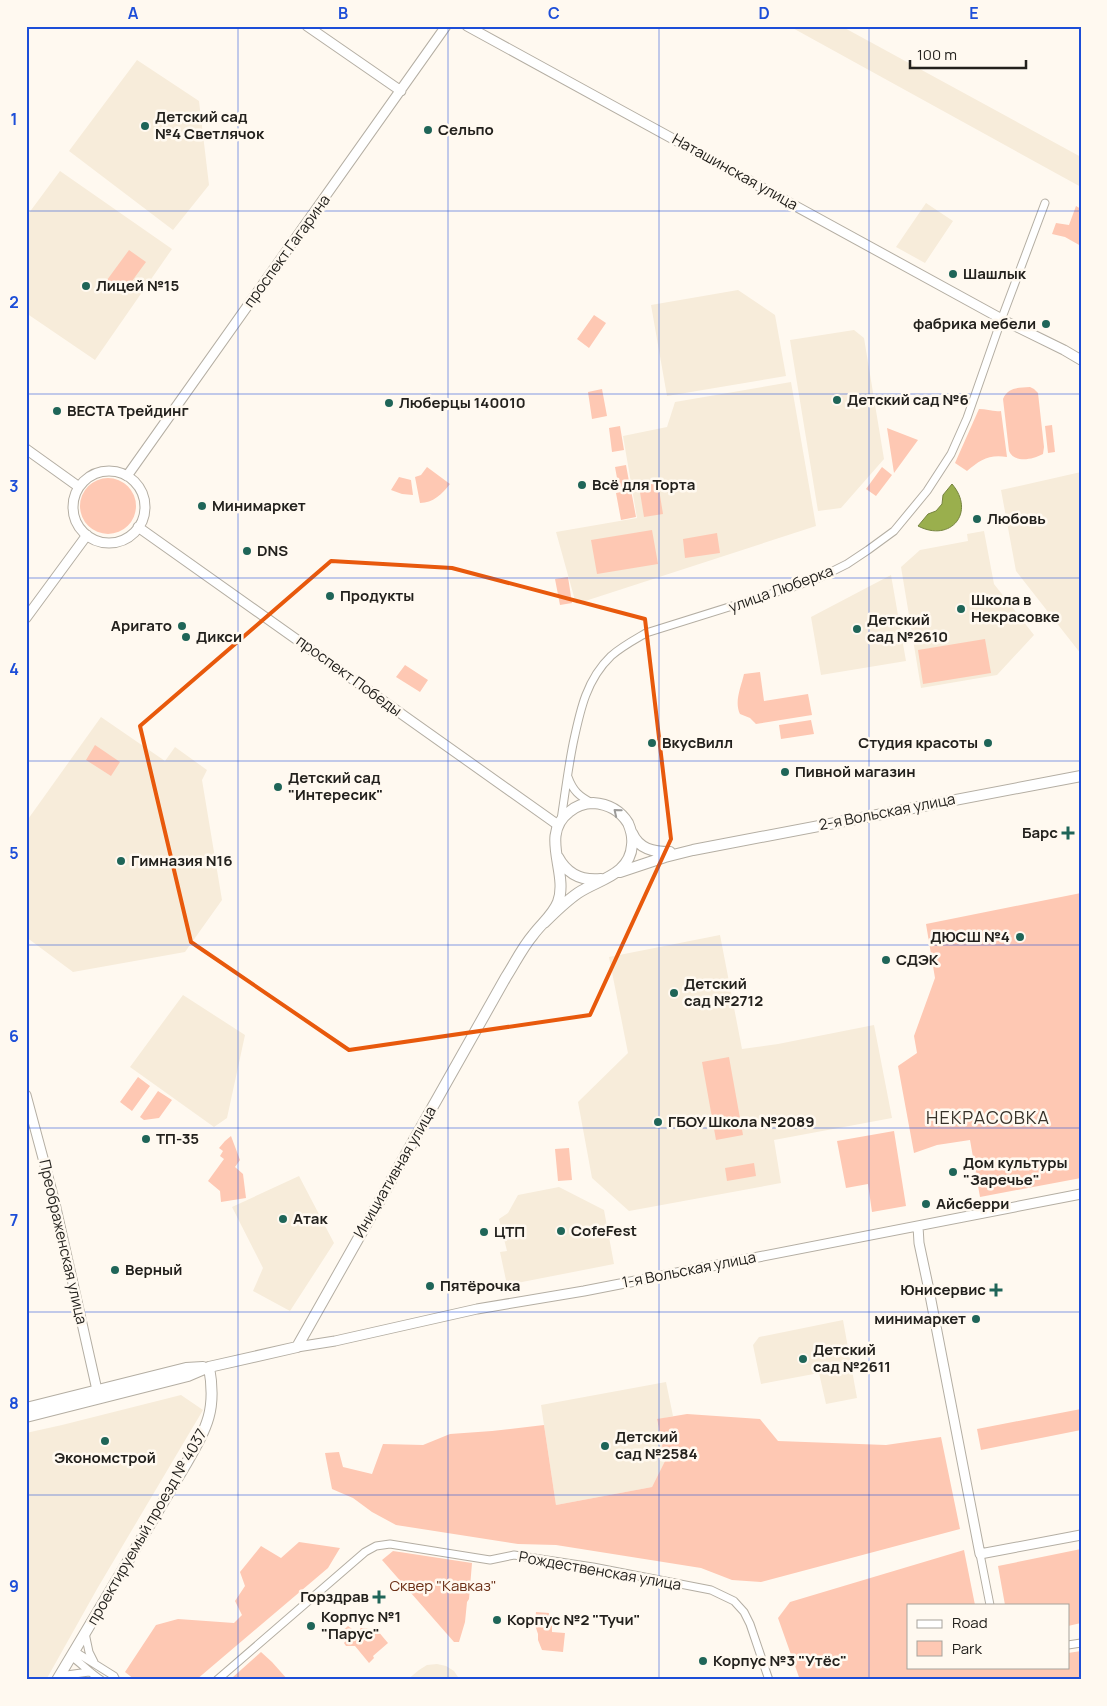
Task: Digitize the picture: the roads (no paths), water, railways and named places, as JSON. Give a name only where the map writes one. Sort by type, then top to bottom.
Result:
[{"type":"main road","name":"2-я Вольская улица","points":[[615,874],[643,863],[693,850],[1081,776]]},
{"type":"main road","points":[[560,823],[575,807],[594,803],[615,809],[622,815],[632,833]]},
{"type":"main road","name":"Инициативная улица","points":[[297,1347],[506,977],[532,936],[553,912],[559,898],[560,885],[555,839],[560,823]]},
{"type":"main road","name":"Инициативная улица","points":[[544,923],[573,896],[615,874],[628,860],[632,850],[632,833]]},
{"type":"main road","name":"2-я Вольская улица","points":[[632,833],[638,843],[650,850],[666,852],[693,850]]},
{"type":"main road","name":"Инициативная улица","points":[[555,848],[562,865],[570,873],[580,878],[591,880],[604,879]]},
{"type":"main road","points":[[26,1408],[186,1368],[209,1367],[297,1347]]},
{"type":"main road","points":[[26,1417],[188,1376],[209,1367]]},
{"type":"main road","name":"проектируемый проезд № 4037","points":[[58,1678],[204,1431],[212,1404],[209,1367]]},
{"type":"street","points":[[307,26],[401,91]]},
{"type":"street","name":"проспект Гагарина","points":[[127,476],[220,343],[316,212],[446,26]]},
{"type":"street","name":"Наташинская улица","points":[[467,26],[1002,319],[1081,360]]},
{"type":"street","name":"улица Люберка","points":[[560,823],[581,706],[587,689],[597,672],[611,656],[628,643],[646,633],[821,577],[853,560],[894,531],[927,491],[952,454],[1045,204]]},
{"type":"street","points":[[26,449],[79,487]]},
{"type":"street","points":[[101,472],[117,472],[127,476],[136,484],[142,494],[145,505],[143,517],[138,527],[128,537],[114,542],[100,542],[87,535],[77,523],[73,507],[74,496],[86,479],[101,472]]},
{"type":"street","name":"проспект Победы","points":[[138,527],[560,823]]},
{"type":"street","points":[[26,618],[87,535]]},
{"type":"street","points":[[568,774],[572,788],[578,795],[594,803]]},
{"type":"street","name":"Преображенская улица","points":[[26,1095],[54,1199],[97,1390]]},
{"type":"street","name":"1-я Вольская улица","points":[[297,1347],[335,1341],[476,1309],[584,1291],[1081,1194]]},
{"type":"street","points":[[918,1226],[919,1243],[930,1290],[990,1604]]},
{"type":"street","points":[[980,1554],[1081,1535]]},
{"type":"street","name":"Рождественская улица","points":[[217,1680],[365,1552],[384,1544],[490,1560],[514,1556],[594,1567],[711,1590],[734,1601],[744,1612],[769,1680]]},
{"type":"street","points":[[85,1633],[89,1652],[94,1662]]},
{"type":"street","points":[[73,1654],[94,1662],[114,1676],[116,1680]]},
{"type":"street","points":[[73,1654],[87,1667],[89,1672],[101,1680]]},
{"type":"street","points":[[58,1678],[89,1672]]},
{"type":"place","name":"Детский сад №4 Светлячок","points":[[145,126]]},
{"type":"place","name":"Сельпо","points":[[428,130]]},
{"type":"place","name":"Шашлык","points":[[953,274]]},
{"type":"place","name":"Лицей №15","points":[[86,286]]},
{"type":"place","name":"фабрика мебели","points":[[1046,324]]},
{"type":"place","name":"Детский сад №6","points":[[837,400]]},
{"type":"place","name":"Люберцы 140010","points":[[389,403]]},
{"type":"place","name":"ВЕСТА Трейдинг","points":[[57,411]]},
{"type":"place","name":"Всё для Торта","points":[[582,485]]},
{"type":"place","name":"Минимаркет","points":[[202,506]]},
{"type":"place","name":"Любовь","points":[[977,519]]},
{"type":"place","name":"DNS","points":[[247,551]]},
{"type":"place","name":"Продукты","points":[[330,596]]},
{"type":"place","name":"Школа в Некрасовке","points":[[961,609]]},
{"type":"place","name":"Аригато","points":[[182,626]]},
{"type":"place","name":"Детский сад №2610","points":[[857,629]]},
{"type":"place","name":"Дикси","points":[[186,637]]},
{"type":"place","name":"ВкусВилл","points":[[652,743]]},
{"type":"place","name":"Студия красоты","points":[[988,743]]},
{"type":"place","name":"Пивной магазин","points":[[785,772]]},
{"type":"place","name":"Детский сад \"Интересик\"","points":[[278,787]]},
{"type":"place","name":"Барс","points":[[1068,833]]},
{"type":"place","name":"Гимназия N16","points":[[121,861]]},
{"type":"place","name":"ДЮСШ №4","points":[[1020,937]]},
{"type":"place","name":"СДЭК","points":[[886,960]]},
{"type":"place","name":"Детский сад №2712","points":[[674,993]]},
{"type":"place","name":"ГБОУ Школа №2089","points":[[658,1122]]},
{"type":"place","name":"ТП-35","points":[[146,1139]]},
{"type":"place","name":"Дом культуры \"Заречье\"","points":[[953,1172]]},
{"type":"place","name":"Айсберри","points":[[926,1204]]},
{"type":"place","name":"Атак","points":[[283,1219]]},
{"type":"place","name":"CofeFest","points":[[561,1231]]},
{"type":"place","name":"ЦТП","points":[[484,1232]]},
{"type":"place","name":"Верный","points":[[115,1270]]},
{"type":"place","name":"Пятёрочка","points":[[430,1286]]},
{"type":"place","name":"Юнисервис","points":[[996,1290]]},
{"type":"place","name":"минимаркет","points":[[976,1319]]},
{"type":"place","name":"Детский сад №2611","points":[[803,1359]]},
{"type":"place","name":"Экономстрой","points":[[105,1441]]},
{"type":"place","name":"Детский сад №2584","points":[[605,1446]]},
{"type":"place","name":"Горздрав","points":[[379,1597]]},
{"type":"place","name":"Корпус №2 \"Тучи\"","points":[[497,1620]]},
{"type":"place","name":"Корпус №1 \"Парус\"","points":[[311,1626]]},
{"type":"place","name":"Корпус №3 \"Утёс\"","points":[[703,1661]]},
{"type":"district","name":"НЕКРАСОВКА","points":[[988,1118]]},
{"type":"park label","name":"Сквер \"Кавказ\"","points":[[443,1586]]}]
